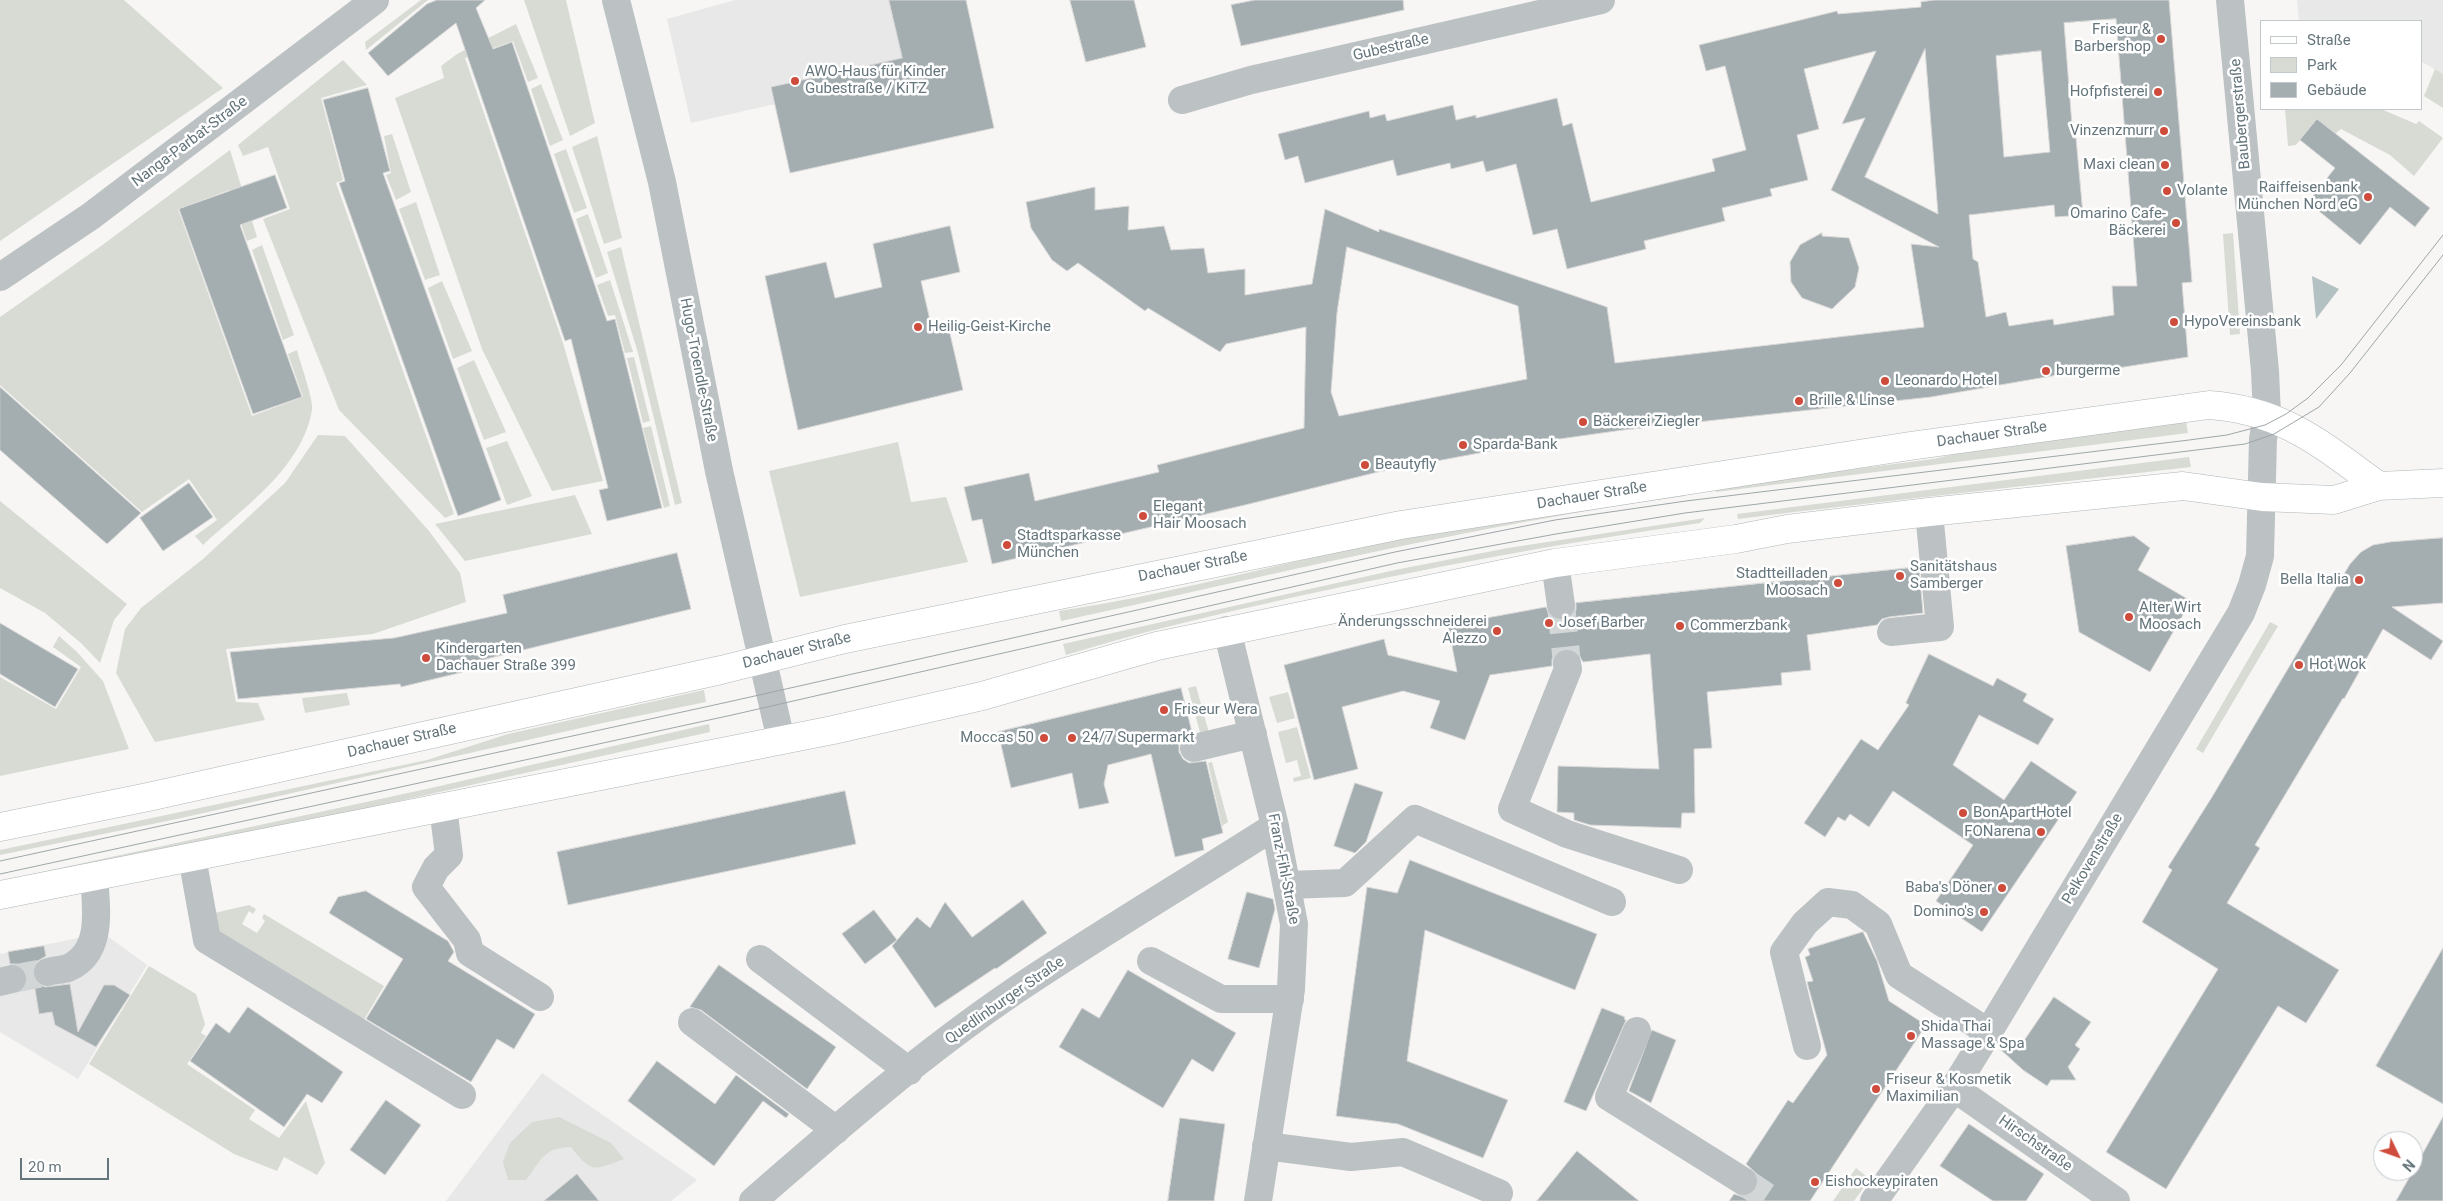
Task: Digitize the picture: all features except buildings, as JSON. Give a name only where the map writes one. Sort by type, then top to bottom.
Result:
[{"type":"main road","name":"Dachauer Straße","points":[[0,827],[178,791],[721,670],[923,622],[1401,525],[1910,446],[2209,405],[2242,408],[2267,415],[2324,445],[2379,486]]},
{"type":"main road","points":[[0,895],[781,740],[972,698],[1157,646],[1555,563],[1736,539],[1787,529],[1929,512],[2183,486],[2262,497],[2334,500],[2379,486],[2443,483]]},
{"type":"street","name":"Nanga-Parbat-Straße","points":[[0,277],[92,216],[375,0]]},
{"type":"street","name":"Hugo-Troendle-Straße","points":[[616,0],[662,182],[719,471],[781,740]]},
{"type":"street","name":"Gubestraße","points":[[1182,100],[1250,80],[1601,0]]},
{"type":"street","name":"Baubergerstraße","points":[[2230,0],[2265,371],[2267,415],[2263,439],[2262,497]]},
{"type":"street","name":"Pelkovenstraße","points":[[1874,1201],[1954,1088],[2241,613],[2252,585],[2260,556],[2262,497]]},
{"type":"street","points":[[1891,632],[1940,627],[1929,512]]},
{"type":"street","points":[[1555,563],[1561,605]]},
{"type":"street","name":"Franz-Fihl-Straße","points":[[1227,630],[1276,826],[1294,924],[1290,999],[1258,1201]]},
{"type":"street","points":[[1567,664],[1568,669],[1512,809],[1567,834],[1679,870]]},
{"type":"street","points":[[1194,748],[1253,734]]},
{"type":"street","points":[[443,807],[449,855],[436,868],[426,887],[467,940],[470,953],[540,996]]},
{"type":"street","points":[[1287,885],[1345,883],[1415,819],[1612,902]]},
{"type":"street","name":"Quedlinburger Straße","points":[[754,1201],[909,1070],[1016,990],[1276,826]]},
{"type":"street","points":[[192,857],[207,940],[462,1095]]},
{"type":"street","points":[[48,972],[68,968],[85,956],[93,939],[97,921],[94,876]]},
{"type":"street","points":[[1807,1046],[1784,952],[1804,923],[1828,902],[1852,906],[1878,924],[1899,974],[1988,1032]]},
{"type":"street","points":[[760,959],[909,1070]]},
{"type":"street","points":[[1151,961],[1221,999],[1290,999]]},
{"type":"street","points":[[692,1022],[836,1130]]},
{"type":"street","points":[[1637,1031],[1609,1097],[1743,1181]]},
{"type":"street","name":"Hirschstraße","points":[[1954,1088],[2116,1201]]},
{"type":"street","points":[[1266,1146],[1351,1156],[1403,1152],[1500,1193]]},
{"type":"shaded area","name":"AWO-Haus für Kinder Gubestraße / KiTZ","points":[[735,0],[889,0],[902,58],[775,104],[691,123],[667,19]]},
{"type":"shaded area","points":[[2297,0],[2443,0],[2443,74],[2423,63],[2423,20],[2299,20]]},
{"type":"shaded area","points":[[2312,276],[2339,289],[2316,319]]},
{"type":"shaded area","points":[[103,933],[147,965],[78,1079],[0,1032],[0,954]]},
{"type":"shaded area","points":[[542,1073],[697,1180],[671,1201],[446,1201]]},
{"type":"green space","points":[[0,0],[124,0],[223,88],[0,241]]},
{"type":"green space","points":[[421,0],[428,0],[366,50],[365,42]]},
{"type":"green space","points":[[524,0],[566,0],[595,123],[570,136]]},
{"type":"green space","points":[[516,24],[538,78],[528,82],[513,41],[465,58],[563,343],[603,481],[552,491],[482,349],[395,98],[444,78],[441,66],[457,54]]},
{"type":"green space","points":[[343,60],[367,85],[321,98],[343,180],[336,183],[454,514],[445,518],[339,410],[263,219],[290,209],[268,147],[243,156],[238,145]]},
{"type":"green space","points":[[2435,69],[2443,74],[2443,108],[2424,96]]},
{"type":"green space","points":[[541,84],[563,140],[550,146],[531,89]]},
{"type":"green space","points":[[2285,110],[2383,110],[2416,124],[2419,121],[2443,138],[2414,176],[2390,155],[2341,129],[2335,134],[2317,119],[2296,145],[2288,146]]},
{"type":"green space","points":[[392,134],[411,192],[396,200],[386,175],[391,173],[384,136]]},
{"type":"green space","points":[[597,136],[622,238],[604,244],[572,147]]},
{"type":"green space","points":[[566,149],[587,208],[574,213],[554,154]]},
{"type":"green space","points":[[230,150],[257,237],[247,241],[229,190],[178,209],[252,416],[303,397],[288,354],[297,350],[309,390],[312,410],[306,431],[297,450],[284,468],[253,501],[203,545],[195,536],[217,520],[189,479],[142,512],[0,385],[0,317],[101,246]]},
{"type":"green space","points":[[416,202],[440,275],[425,280],[399,209]]},
{"type":"green space","points":[[588,214],[608,273],[596,278],[576,219]]},
{"type":"green space","points":[[2233,233],[2240,334],[2230,335],[2223,234]]},
{"type":"green space","points":[[262,245],[294,335],[283,340],[252,250]]},
{"type":"green space","points":[[621,247],[682,503],[675,505],[638,353],[607,252]]},
{"type":"green space","points":[[610,280],[633,352],[625,353],[615,315],[608,316],[597,285]]},
{"type":"green space","points":[[442,281],[472,351],[453,359],[428,288]]},
{"type":"green space","points":[[634,357],[650,421],[643,423],[627,358]]},
{"type":"green space","points":[[474,360],[506,432],[484,440],[457,368]]},
{"type":"green space","points":[[2186,421],[2188,433],[1716,492],[1715,487],[1933,459],[1968,451]]},
{"type":"green space","points":[[651,426],[670,506],[664,508],[643,428]]},
{"type":"green space","points":[[318,435],[345,436],[429,531],[460,573],[466,602],[373,634],[226,649],[236,702],[258,703],[265,720],[155,742],[116,673],[125,629],[141,608],[203,559],[285,483]]},
{"type":"green space","points":[[507,441],[532,496],[507,505],[486,448]]},
{"type":"green space","points":[[898,442],[911,502],[946,497],[968,562],[800,597],[769,471]]},
{"type":"green space","points":[[2189,457],[2191,467],[1738,519],[1737,514]]},
{"type":"green space","points":[[1685,491],[1685,496],[1528,521],[1449,536],[1061,621],[1059,611],[1178,589],[1413,536]]},
{"type":"green space","points":[[575,495],[592,534],[465,561],[435,524]]},
{"type":"green space","points":[[0,501],[127,604],[114,620],[100,663],[82,644],[45,613],[0,588]]},
{"type":"green space","points":[[1705,518],[1700,523],[1443,566],[1341,587],[1178,624],[1066,655],[1063,644],[1395,570],[1508,548]]},
{"type":"green space","points":[[2270,622],[2278,626],[2203,753],[2196,749]]},
{"type":"green space","points":[[59,636],[77,652],[103,681],[129,749],[0,776],[0,677],[56,709],[81,667],[53,647]]},
{"type":"green space","points":[[1196,686],[1209,733],[1201,736],[1188,688]]},
{"type":"green space","points":[[704,690],[706,702],[603,723],[177,819],[0,855],[0,850],[427,760],[508,734]]},
{"type":"green space","points":[[1288,692],[1295,718],[1277,723],[1269,697]]},
{"type":"green space","points":[[347,693],[350,705],[305,713],[302,698]]},
{"type":"green space","points":[[709,724],[710,732],[237,837],[0,886],[0,881],[431,788]]},
{"type":"green space","points":[[1297,727],[1311,778],[1294,782],[1293,778],[1301,776],[1297,760],[1286,763],[1278,732]]},
{"type":"green space","points":[[1212,762],[1228,822],[1222,826],[1208,763]]},
{"type":"green space","points":[[249,905],[256,909],[253,914],[249,911],[242,924],[257,933],[265,921],[262,918],[264,914],[384,986],[362,1023],[222,936],[212,927],[210,914]]},
{"type":"green space","points":[[149,966],[196,994],[205,1024],[201,1033],[206,1036],[187,1064],[255,1110],[249,1119],[279,1138],[306,1101],[325,1163],[317,1175],[284,1157],[277,1171],[234,1154],[89,1064]]},
{"type":"green space","points":[[559,1117],[611,1143],[624,1159],[606,1166],[594,1167],[584,1162],[571,1147],[561,1148],[544,1156],[526,1180],[508,1180],[503,1162],[510,1143],[532,1122]]},
{"type":"green space","points":[[1856,1168],[1870,1179],[1854,1201],[1833,1201]]},
{"type":"tunnel","points":[[1561,605],[1567,664]]},
{"type":"tunnel","points":[[12,979],[48,972]]},
{"type":"tunnel","points":[[1743,1181],[1773,1201]]},
{"type":"tram line","points":[[0,861],[728,702],[1395,552],[1555,520],[1686,501],[2227,435],[2265,425],[2286,414],[2308,398],[2341,365],[2443,235]]},
{"type":"tram line","points":[[0,874],[732,715],[1397,563],[1685,513],[2245,444],[2274,434],[2319,407],[2350,373],[2443,255]]},
{"type":"place","name":"Friseur & Barbershop","points":[[2161,39]]},
{"type":"place","name":"AWO-Haus für Kinder Gubestraße / KiTZ","points":[[795,81]]},
{"type":"place","name":"Hofpfisterei","points":[[2158,92]]},
{"type":"place","name":"Vinzenzmurr","points":[[2164,131]]},
{"type":"place","name":"Maxi clean","points":[[2165,165]]},
{"type":"place","name":"Volante","points":[[2167,191]]},
{"type":"place","name":"Raiffeisenbank München Nord eG","points":[[2368,197]]},
{"type":"place","name":"Omarino Cafe- Bäckerei","points":[[2176,223]]},
{"type":"place","name":"HypoVereinsbank","points":[[2174,322]]},
{"type":"place","name":"Heilig-Geist-Kirche","points":[[918,327]]},
{"type":"place","name":"burgerme","points":[[2046,371]]},
{"type":"place","name":"Leonardo Hotel","points":[[1885,381]]},
{"type":"place","name":"Brille & Linse","points":[[1799,401]]},
{"type":"place","name":"Bäckerei Ziegler","points":[[1583,422]]},
{"type":"place","name":"Sparda-Bank","points":[[1463,445]]},
{"type":"place","name":"Beautyfly","points":[[1365,465]]},
{"type":"place","name":"Elegant Hair Moosach","points":[[1143,516]]},
{"type":"place","name":"Stadtsparkasse München","points":[[1007,545]]},
{"type":"place","name":"Sanitätshaus Samberger","points":[[1900,576]]},
{"type":"place","name":"Bella Italia","points":[[2359,580]]},
{"type":"place","name":"Stadtteilladen Moosach","points":[[1838,583]]},
{"type":"place","name":"Alter Wirt Moosach","points":[[2129,617]]},
{"type":"place","name":"Josef Barber","points":[[1549,623]]},
{"type":"place","name":"Commerzbank","points":[[1680,626]]},
{"type":"place","name":"Änderungsschneiderei Alezzo","points":[[1497,631]]},
{"type":"place","name":"Kindergarten Dachauer Straße 399","points":[[426,658]]},
{"type":"place","name":"Hot Wok","points":[[2299,665]]},
{"type":"place","name":"Friseur Wera","points":[[1164,710]]},
{"type":"place","name":"Moccas 50","points":[[1044,738]]},
{"type":"place","name":"24/7 Supermarkt","points":[[1072,738]]},
{"type":"place","name":"BonApartHotel","points":[[1963,813]]},
{"type":"place","name":"FONarena","points":[[2041,832]]},
{"type":"place","name":"Baba's Döner","points":[[2002,888]]},
{"type":"place","name":"Domino's","points":[[1984,912]]},
{"type":"place","name":"Shida Thai Massage & Spa","points":[[1911,1036]]},
{"type":"place","name":"Friseur & Kosmetik Maximilian","points":[[1876,1089]]},
{"type":"place","name":"Eishockeypiraten","points":[[1815,1182]]}]
